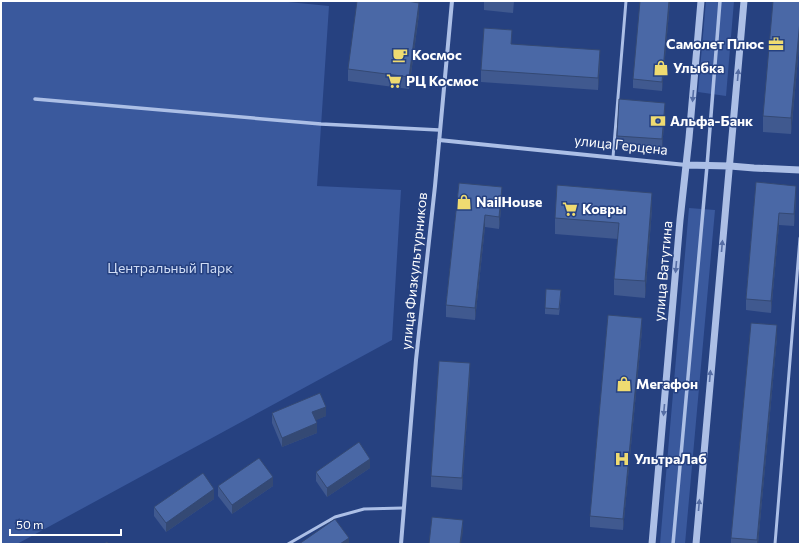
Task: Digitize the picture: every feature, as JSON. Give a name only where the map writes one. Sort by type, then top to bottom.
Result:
[{"type":"street","name":"улица Физкультурников","points":[[401,544],[416,360],[452,1]]},
{"type":"street","name":"улица Ватутина","points":[[652,544],[680,220],[683,204],[701,1]]},
{"type":"street","points":[[673,544],[707,166],[720,1]]},
{"type":"street","points":[[696,544],[744,1]]},
{"type":"street","points":[[34,99],[321,124],[439,130]]},
{"type":"street","name":"улица Герцена","points":[[439,140],[686,165],[800,170]]},
{"type":"lane","points":[[613,157],[626,1]]},
{"type":"lane","points":[[775,544],[800,238]]},
{"type":"lane","points":[[288,544],[335,517],[364,509],[403,508]]},
{"type":"green space","name":"Центральный Парк","points":[[1,1],[278,1],[329,6],[317,186],[401,190],[392,340],[17,544],[1,544]]},
{"type":"green space","points":[[706,1],[734,1],[726,96],[698,92]]},
{"type":"green space","points":[[689,208],[715,210],[685,544],[660,544]]},
{"type":"building","points":[[357,1],[407,1],[419,3],[409,77],[348,69]]},
{"type":"building","points":[[640,1],[669,1],[662,82],[633,79]]},
{"type":"building","points":[[773,1],[800,1],[800,20],[791,118],[763,116]]},
{"type":"building","points":[[484,28],[512,30],[511,44],[600,50],[598,78],[481,70]]},
{"type":"building","points":[[619,99],[665,103],[662,139],[617,136]]},
{"type":"building","points":[[756,182],[796,186],[794,214],[779,213],[771,301],[746,299]]},
{"type":"building","points":[[459,183],[502,187],[499,217],[485,215],[475,308],[446,305]]},
{"type":"building","points":[[557,185],[652,193],[645,281],[614,279],[619,223],[555,218]]},
{"type":"building","points":[[546,289],[561,290],[559,309],[545,308]]},
{"type":"building","points":[[608,315],[642,318],[623,519],[590,516]]},
{"type":"building","points":[[751,323],[777,325],[757,540],[731,538]]},
{"type":"building","points":[[439,361],[470,363],[462,478],[431,476]]},
{"type":"building","points":[[320,393],[326,407],[312,412],[317,423],[282,438],[272,413]]},
{"type":"building","points":[[359,442],[370,459],[327,488],[316,472]]},
{"type":"building","points":[[259,458],[273,477],[232,505],[218,486]]},
{"type":"building","points":[[203,473],[214,489],[166,523],[154,507]]},
{"type":"building","points":[[432,517],[463,520],[460,544],[429,544]]},
{"type":"building","points":[[335,519],[349,538],[340,544],[299,544]]},
{"type":"place","name":"Самолет Плюс","points":[[776,44]]},
{"type":"place","name":"Космос","points":[[400,55]]},
{"type":"place","name":"Улыбка","points":[[661,68]]},
{"type":"place","name":"РЦ Космос","points":[[394,81]]},
{"type":"place","name":"Альфа-Банк","points":[[658,121]]},
{"type":"place","name":"NailHouse","points":[[464,202]]},
{"type":"place","name":"Ковры","points":[[570,209]]},
{"type":"place","name":"Мегафон","points":[[624,384]]},
{"type":"place","name":"УльтраЛаб","points":[[622,459]]}]
